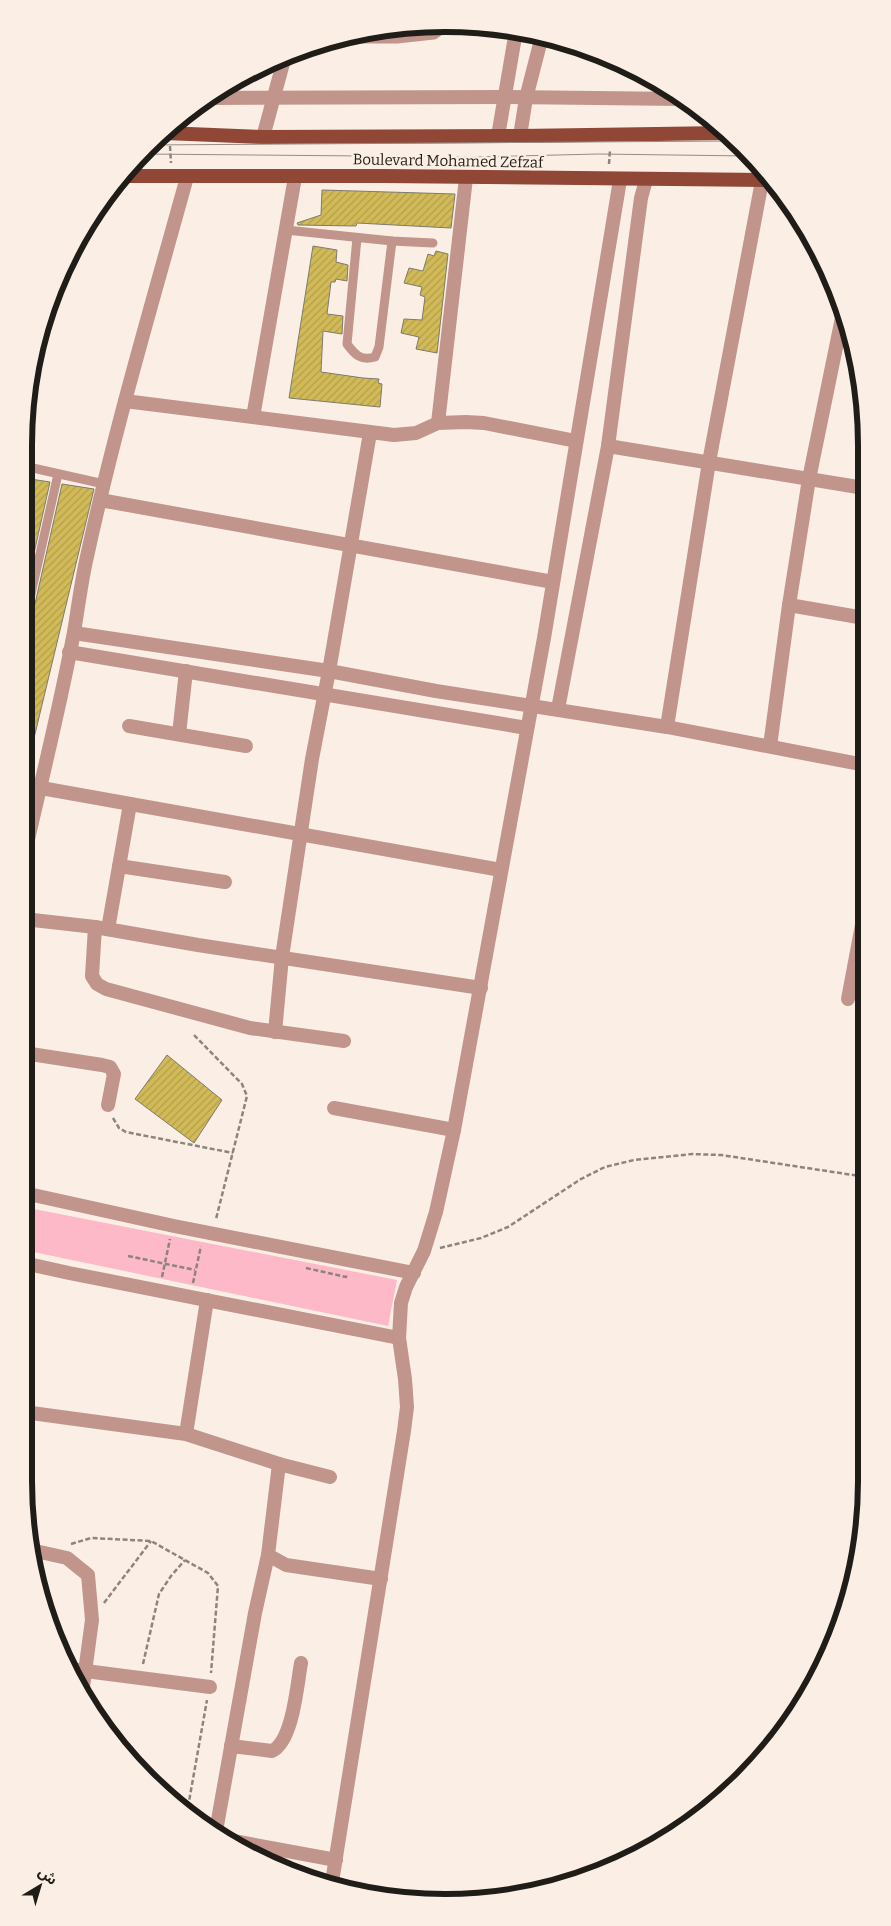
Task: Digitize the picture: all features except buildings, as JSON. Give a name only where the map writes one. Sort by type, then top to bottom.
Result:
[{"type":"main road","name":"Boulevard Mohamed Zefzaf","points":[[175,133],[263,137],[612,136],[716,133]]},
{"type":"main road","name":"Boulevard Mohamed Zefzaf","points":[[132,176],[384,176],[762,181]]},
{"type":"street","points":[[498,136],[515,38]]},
{"type":"street","points":[[520,136],[526,98],[540,44]]},
{"type":"street","points":[[263,137],[282,66]]},
{"type":"street","points":[[222,98],[505,97],[670,99]]},
{"type":"street","points":[[32,825],[74,633],[86,562],[100,500],[125,401],[187,177]]},
{"type":"street","points":[[253,418],[295,177]]},
{"type":"street","points":[[438,423],[466,178]]},
{"type":"street","points":[[333,1877],[407,1407],[399,1338],[402,1303],[406,1287],[424,1251],[436,1212],[454,1130],[553,582],[576,441],[613,179]]},
{"type":"street","points":[[558,709],[608,446],[641,198],[646,180]]},
{"type":"street","points":[[667,727],[709,462],[766,185]]},
{"type":"street","points":[[770,746],[789,605],[809,479],[840,326]]},
{"type":"street","points":[[125,401],[370,433],[394,435],[416,433],[438,423],[484,423],[576,441]]},
{"type":"street","points":[[275,1032],[282,958],[312,759],[370,433]]},
{"type":"street","points":[[608,446],[858,487]]},
{"type":"street","points":[[100,500],[553,582]]},
{"type":"street","points":[[789,605],[858,617]]},
{"type":"street","points":[[74,633],[329,671],[436,691],[667,727],[858,763]]},
{"type":"street","points":[[69,652],[527,728]]},
{"type":"street","points":[[179,734],[186,671]]},
{"type":"street","points":[[129,726],[246,746]]},
{"type":"street","points":[[41,788],[501,870]]},
{"type":"street","points":[[130,804],[119,866],[101,928],[92,976],[96,984],[106,989],[250,1028],[344,1041]]},
{"type":"street","points":[[119,866],[225,882]]},
{"type":"street","points":[[32,920],[101,928],[480,988]]},
{"type":"street","points":[[848,998],[858,946]]},
{"type":"street","points":[[32,1054],[102,1064],[110,1067],[114,1074],[108,1105]]},
{"type":"street","points":[[334,1108],[454,1130]]},
{"type":"street","points":[[32,1195],[213,1234],[414,1272]]},
{"type":"street","points":[[32,1265],[399,1338]]},
{"type":"street","points":[[186,1434],[207,1300]]},
{"type":"street","points":[[32,1413],[186,1434],[280,1464],[330,1477]]},
{"type":"street","points":[[217,1825],[268,1556],[280,1464]]},
{"type":"street","points":[[39,1552],[67,1558],[88,1575],[92,1620],[84,1680]]},
{"type":"street","points":[[268,1556],[286,1565],[381,1579]]},
{"type":"street","points":[[231,1746],[272,1751],[282,1743],[290,1722],[301,1663]]},
{"type":"street","points":[[79,1670],[210,1687]]},
{"type":"street","points":[[250,1844],[336,1860]]},
{"type":"lane","points":[[372,39],[397,39],[434,35],[438,32]]},
{"type":"lane","points":[[286,230],[357,238],[433,243]]},
{"type":"lane","points":[[357,238],[347,344],[355,354],[367,359],[375,357],[379,347],[392,241]]},
{"type":"lane","points":[[32,468],[104,484]]},
{"type":"lane","points":[[32,589],[58,474]]},
{"type":"lane","points":[[32,786],[41,788]]},
{"type":"path","points":[[612,136],[613,179]]},
{"type":"path","points":[[168,140],[172,177]]},
{"type":"path","points":[[194,1036],[246,1090],[246,1102],[213,1234]]},
{"type":"path","points":[[108,1105],[119,1128],[126,1132],[233,1153]]},
{"type":"path","points":[[424,1251],[472,1241],[508,1227],[581,1179],[605,1167],[634,1160],[663,1156],[721,1155],[858,1176]]},
{"type":"path","points":[[161,1281],[170,1239]]},
{"type":"path","points":[[192,1287],[201,1246]]},
{"type":"path","points":[[128,1256],[195,1270]]},
{"type":"path","points":[[66,1545],[91,1538],[151,1541],[208,1573],[218,1586],[210,1687],[189,1804]]},
{"type":"path","points":[[92,1620],[151,1541]]},
{"type":"path","points":[[140,1678],[160,1594],[171,1576],[185,1560]]},
{"type":"shaded area","points":[[32,1209],[397,1280],[388,1326],[32,1252]]},
{"type":"tram line","points":[[162,145],[725,141]]},
{"type":"tram line","points":[[152,154],[475,157],[598,154],[741,156]]}]
